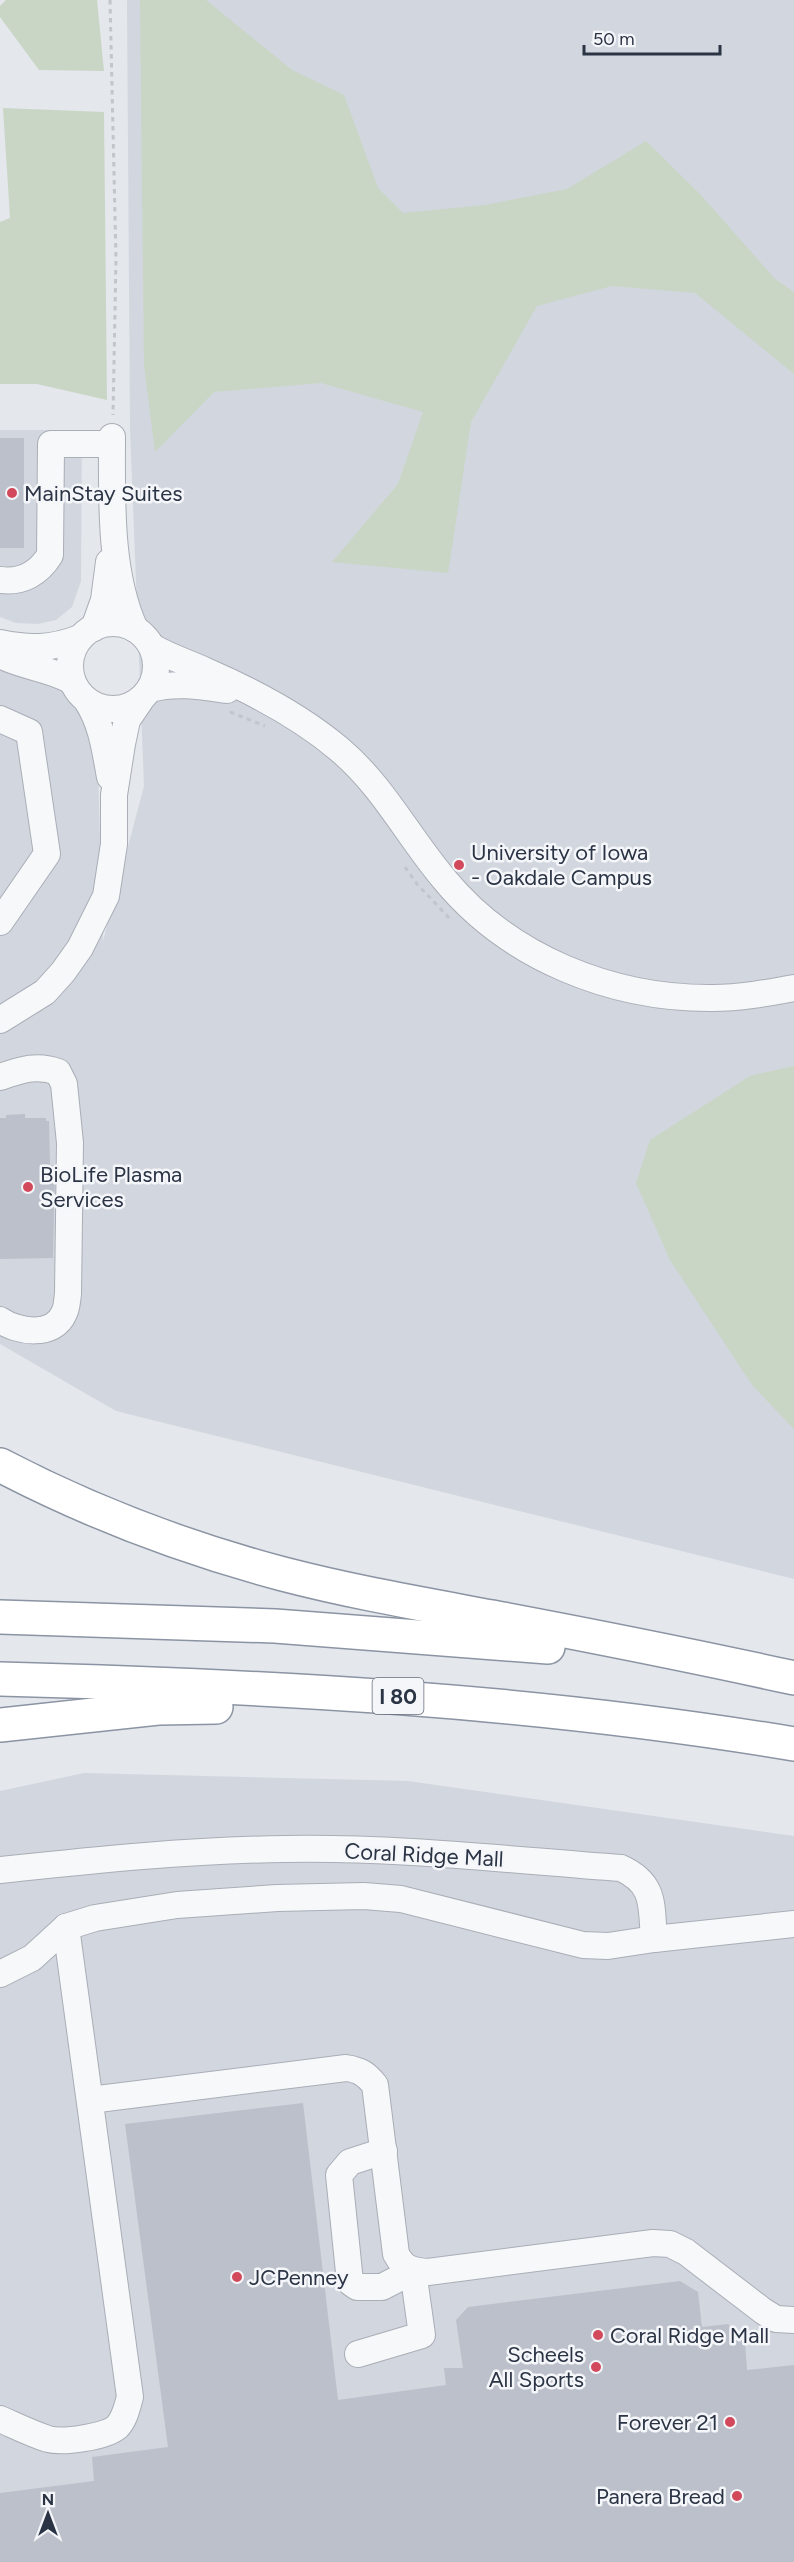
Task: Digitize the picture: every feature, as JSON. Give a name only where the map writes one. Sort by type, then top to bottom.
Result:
[{"type":"highway","points":[[0,1465],[70,1499],[146,1530],[285,1574],[379,1595],[678,1653],[794,1679]]},
{"type":"highway","points":[[0,1617],[275,1626],[374,1632],[513,1643],[794,1679]]},
{"type":"highway","name":"I 80","points":[[0,1679],[277,1689],[430,1698],[590,1715],[794,1744]]},
{"type":"highway","points":[[0,1725],[158,1708],[230,1706],[590,1715]]},
{"type":"street","points":[[0,580],[18,580],[31,575],[43,566],[50,555],[51,444],[112,440],[114,538],[123,600],[156,658],[156,674],[145,695],[127,720],[114,795],[111,874],[106,896],[75,955],[45,992],[0,1020]]},
{"type":"street","points":[[114,538],[104,600],[87,633],[70,656],[69,671],[95,714],[101,729],[114,795]]},
{"type":"street","points":[[0,643],[29,647],[56,647],[103,624],[118,623],[175,660],[207,671],[310,727],[339,748],[365,773],[392,805],[423,853],[467,904],[520,945],[550,963],[614,987],[681,998],[716,998],[794,988]]},
{"type":"street","points":[[0,654],[11,661],[58,673],[100,708],[116,710],[163,686],[188,685],[251,694]]},
{"type":"street","points":[[0,719],[29,732],[47,854],[0,922]]},
{"type":"street","points":[[0,1077],[27,1068],[45,1067],[58,1072],[64,1084],[70,1143],[68,1294],[64,1314],[52,1326],[30,1331],[9,1326],[0,1320]]},
{"type":"street","name":"Coral Ridge Mall","points":[[0,1870],[170,1853],[287,1849],[405,1852],[621,1868],[644,1882],[650,1894],[654,1940]]},
{"type":"street","points":[[0,1974],[32,1958],[66,1927],[95,1918],[177,1905],[277,1898],[364,1896],[401,1899],[583,1945],[608,1946],[794,1924]]},
{"type":"street","points":[[0,2419],[51,2440],[105,2434],[117,2427],[126,2413],[130,2397],[66,1927]]},
{"type":"street","points":[[90,2100],[346,2068],[367,2074],[375,2085],[396,2254],[402,2265],[413,2271]]},
{"type":"street","points":[[384,2151],[350,2162],[339,2175],[350,2282],[357,2287],[382,2287],[413,2271],[453,2270],[653,2244],[670,2244],[686,2252],[776,2319],[794,2320]]},
{"type":"street","points":[[358,2354],[422,2335],[413,2271]]},
{"type":"path","points":[[110,0],[116,259],[112,440]]},
{"type":"shaded area","name":"University of Iowa - Oakdale Campus","points":[[127,0],[794,0],[794,1579],[116,1411],[0,1344],[0,665],[54,682],[76,705],[97,736],[103,941],[144,786],[130,429]]},
{"type":"shaded area","points":[[0,430],[82,430],[81,581],[72,607],[56,620],[38,624],[16,623],[0,617]]},
{"type":"shaded area","points":[[84,1773],[408,1781],[794,1836],[794,2562],[0,2562],[0,1791]]},
{"type":"green space","points":[[6,0],[97,0],[104,71],[39,70],[0,17],[0,6]]},
{"type":"green space","points":[[140,0],[206,0],[292,70],[344,95],[378,188],[403,213],[485,205],[567,189],[646,141],[701,195],[775,279],[794,292],[794,374],[695,293],[612,286],[537,306],[471,422],[448,573],[332,562],[398,484],[423,412],[321,383],[214,392],[155,452],[144,365]]},
{"type":"green space","points":[[3,108],[104,112],[107,400],[37,384],[0,384],[0,222],[10,218]]},
{"type":"green space","points":[[794,1066],[794,1429],[752,1385],[670,1260],[636,1183],[650,1140],[750,1076]]},
{"type":"building","name":"MainStay Suites","points":[[0,438],[24,438],[24,548],[0,548]]},
{"type":"building","name":"BioLife Plasma Services","points":[[25,1114],[25,1118],[46,1118],[46,1121],[49,1121],[50,1165],[55,1165],[53,1258],[0,1259],[0,1118],[6,1118],[6,1115]]},
{"type":"building","name":"Coral Ridge Mall","points":[[303,2103],[338,2400],[446,2385],[444,2368],[463,2368],[456,2320],[468,2307],[680,2281],[698,2292],[702,2327],[728,2324],[745,2343],[747,2370],[794,2365],[794,2562],[0,2562],[0,2493],[94,2481],[92,2457],[168,2447],[125,2124]]},
{"type":"place","name":"MainStay Suites","points":[[12,493]]},
{"type":"place","name":"University of Iowa - Oakdale Campus","points":[[459,865]]},
{"type":"place","name":"BioLife Plasma Services","points":[[28,1187]]},
{"type":"place","name":"JCPenney","points":[[237,2277]]},
{"type":"place","name":"Coral Ridge Mall","points":[[598,2335]]},
{"type":"place","name":"Scheels All Sports","points":[[596,2367]]},
{"type":"place","name":"Forever 21","points":[[730,2422]]},
{"type":"place","name":"Panera Bread","points":[[737,2496]]}]
